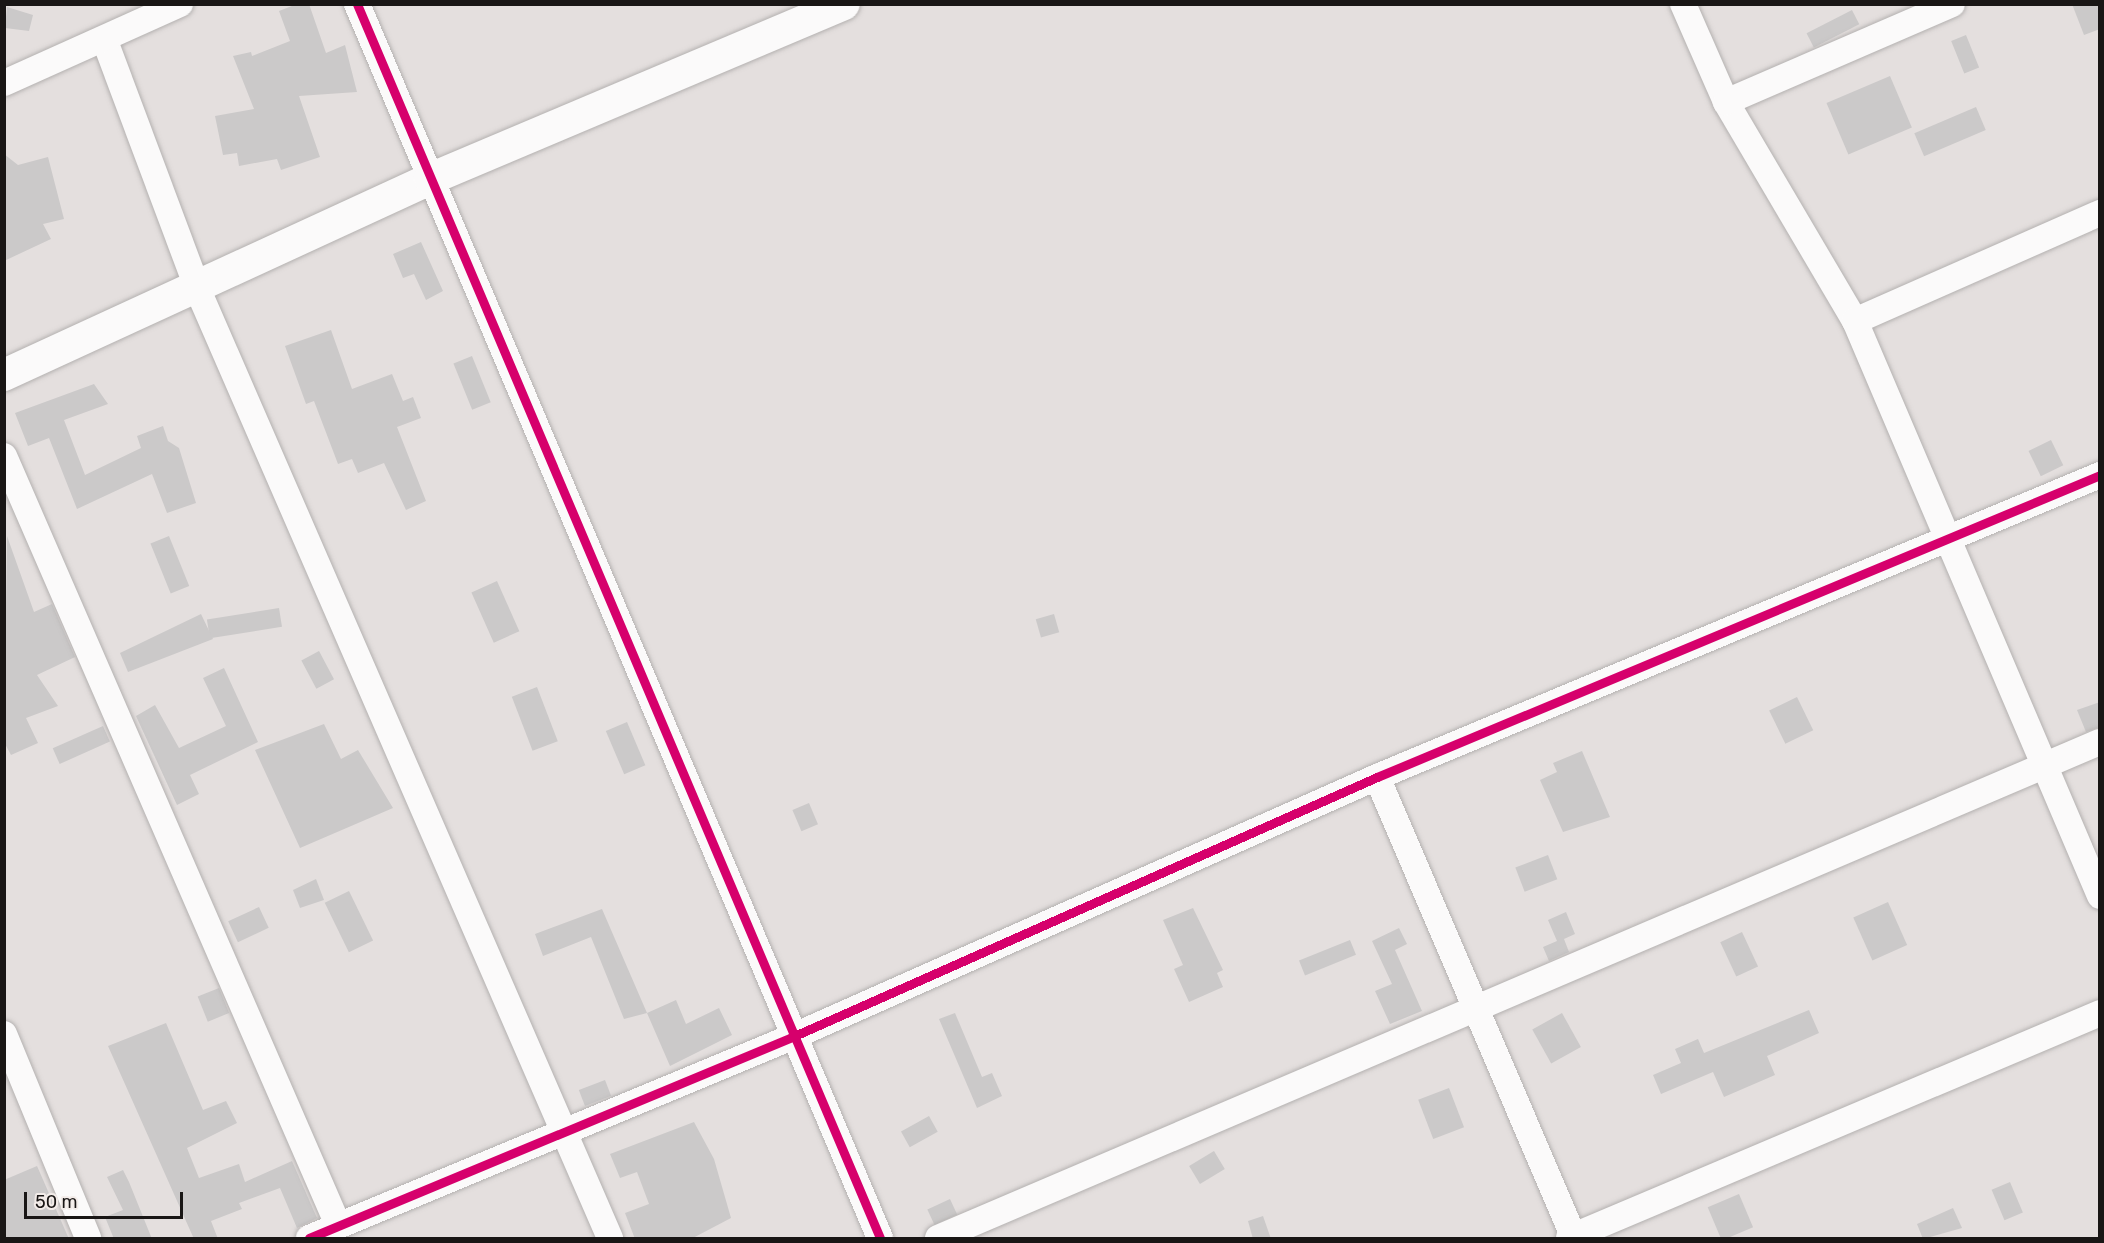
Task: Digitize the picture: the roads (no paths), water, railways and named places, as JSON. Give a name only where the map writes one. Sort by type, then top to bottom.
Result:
[{"type":"street","points":[[4,83],[105,41],[180,4]]},
{"type":"street","points":[[357,4],[792,1037],[880,1239]]},
{"type":"street","points":[[4,375],[198,290],[430,179],[844,4]]},
{"type":"street","points":[[1683,4],[1726,102],[1855,321],[1950,539],[2043,765],[2100,896]]},
{"type":"street","points":[[1726,102],[1952,4]]},
{"type":"street","points":[[105,41],[198,290],[610,1239]]},
{"type":"street","points":[[1855,321],[2100,213]]},
{"type":"street","points":[[4,456],[338,1225]]},
{"type":"street","points":[[309,1239],[792,1037],[1377,777],[2100,475]]},
{"type":"street","points":[[938,1239],[1474,1005],[2100,741]]},
{"type":"street","points":[[1377,777],[1572,1238],[2100,1013]]},
{"type":"street","points":[[4,1034],[88,1239]]}]
